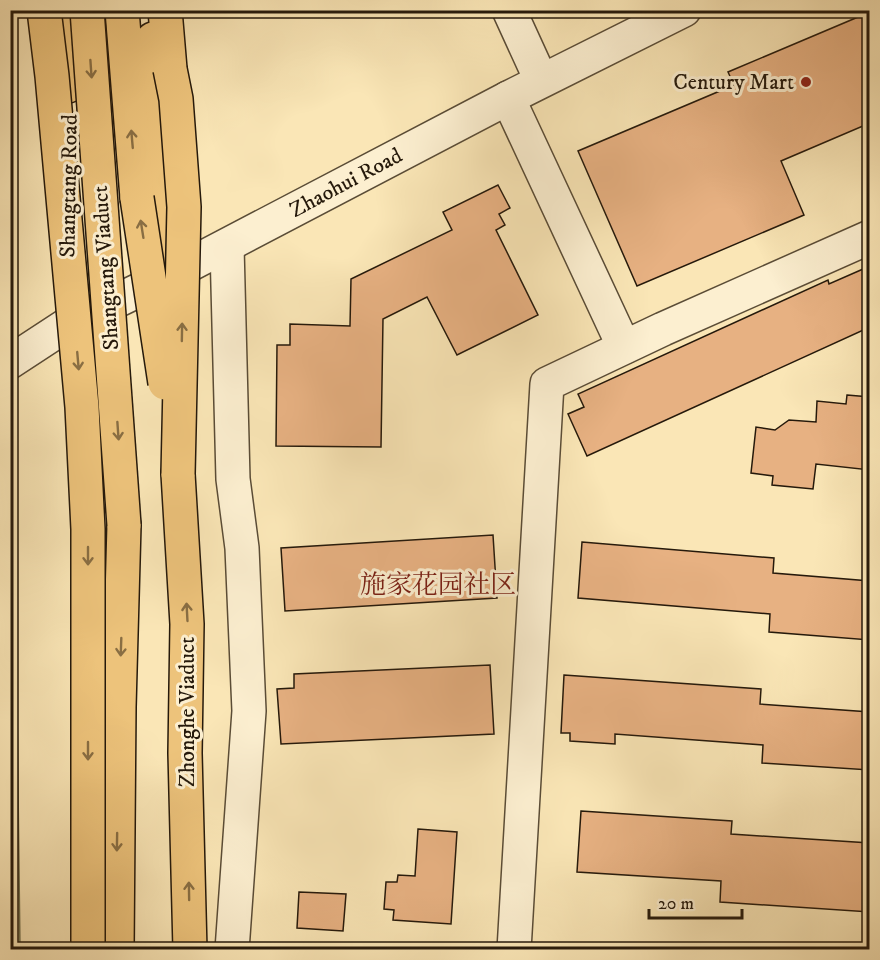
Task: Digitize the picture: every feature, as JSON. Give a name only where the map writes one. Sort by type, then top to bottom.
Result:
[{"type":"main road","points":[[44,10],[82,407],[88,529],[88,950]]},
{"type":"main road","name":"Shangtang Road","points":[[62,10],[74,151],[64,326]]},
{"type":"main road","name":"Shangtang Viaduct","points":[[87,10],[124,525]]},
{"type":"main road","name":"Shangtang Viaduct","points":[[122,10],[137,198],[178,474]]},
{"type":"main road","points":[[151,10],[168,276]]},
{"type":"main road","points":[[165,10],[170,69],[176,99],[184,207],[178,474]]},
{"type":"main road","name":"Zhonghe Viaduct","points":[[178,474],[187,624],[185,753],[190,950]]},
{"type":"main road","points":[[88,646],[124,525]]},
{"type":"main road","points":[[117,950],[119,707],[124,525]]},
{"type":"street","points":[[508,10],[541,80]]},
{"type":"street","name":"Zhaohui Road","points":[[10,362],[64,326],[226,247],[541,80],[684,10]]},
{"type":"street","points":[[508,98],[624,347]]},
{"type":"street","points":[[514,950],[547,384],[870,237]]},
{"type":"street","points":[[226,247],[233,479],[242,548],[249,711],[232,950]]},
{"type":"green space","points":[[11,534],[15,542],[20,950],[10,949]]},
{"type":"building","points":[[870,12],[870,123],[781,161],[804,215],[637,286],[578,151],[734,85],[728,72]]},
{"type":"building","points":[[498,185],[510,208],[499,214],[505,225],[496,230],[538,315],[457,355],[427,297],[383,319],[381,447],[276,446],[277,345],[290,345],[290,324],[350,326],[351,279],[452,230],[443,212]]},
{"type":"building","points":[[870,266],[870,327],[587,456],[568,414],[584,407],[578,394],[828,280],[829,284]]},
{"type":"building","points":[[847,395],[870,397],[870,470],[816,464],[813,489],[772,485],[773,476],[751,473],[756,427],[775,430],[789,420],[816,422],[817,401],[846,404]]},
{"type":"building","points":[[493,535],[497,598],[285,611],[281,548]]},
{"type":"building","points":[[582,542],[774,558],[773,573],[870,581],[870,640],[769,632],[770,614],[578,598]]},
{"type":"building","points":[[490,665],[494,734],[281,744],[277,689],[294,688],[294,674]]},
{"type":"building","points":[[564,675],[761,689],[760,704],[870,712],[870,770],[762,763],[763,745],[615,734],[615,744],[570,741],[570,733],[561,733]]},
{"type":"building","points":[[581,811],[732,821],[731,834],[870,843],[870,912],[720,902],[721,881],[577,872]]},
{"type":"building","points":[[418,829],[457,832],[451,924],[393,920],[394,910],[384,909],[386,882],[397,882],[398,875],[415,876]]},
{"type":"building","points":[[299,892],[346,894],[343,931],[297,928]]},
{"type":"place","name":"Century Mart","points":[[806,82]]},
{"type":"district","name":"施家花园社区","points":[[438,585]]}]
